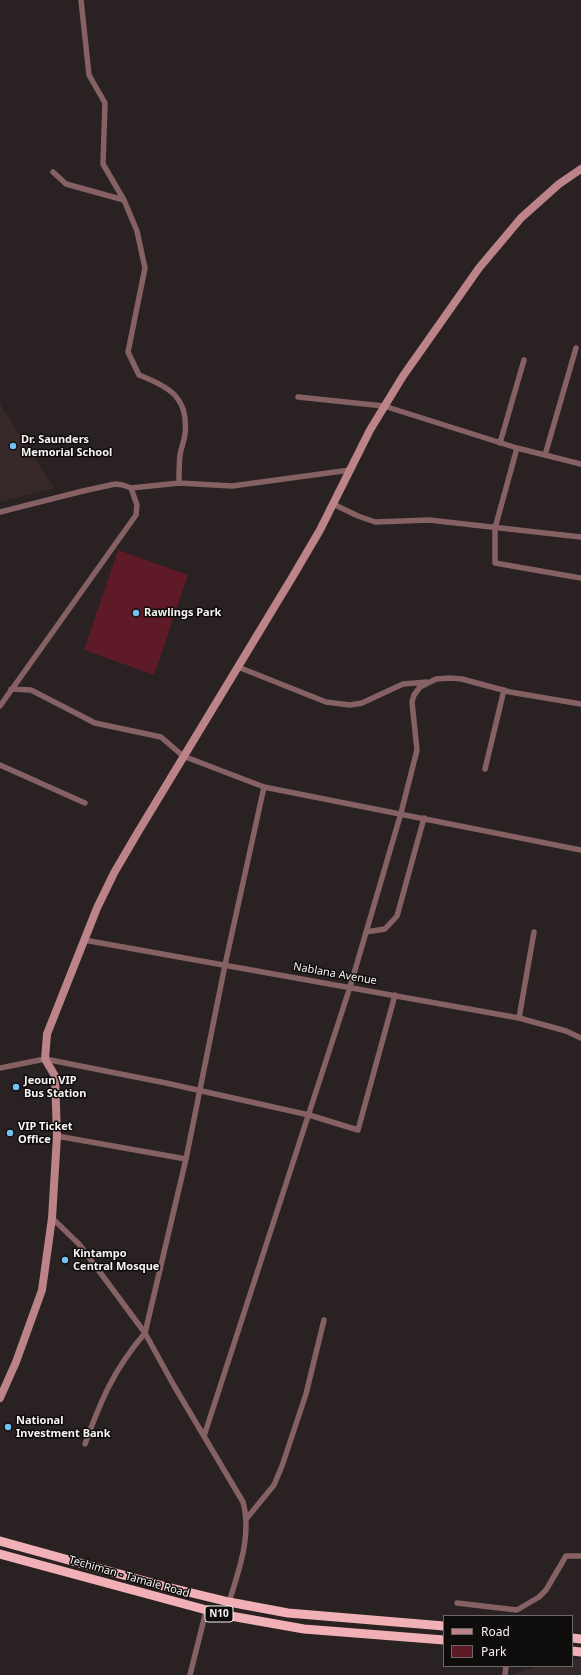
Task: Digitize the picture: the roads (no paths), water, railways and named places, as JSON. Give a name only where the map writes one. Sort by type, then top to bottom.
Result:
[{"type":"highway","name":"Techiman - Tamale Road","points":[[0,1541],[229,1602],[288,1612],[443,1626]]},
{"type":"highway","name":"Techiman - Tamale Road","points":[[0,1554],[206,1611],[304,1629],[443,1640]]},
{"type":"highway","points":[[206,1611],[210,1597]]},
{"type":"main road","points":[[0,1398],[16,1362],[42,1290],[52,1218],[57,1136],[55,1076],[45,1059],[47,1034],[84,940],[114,873],[183,756],[297,570],[384,406],[420,350],[475,274],[521,218],[559,184],[581,169]]},
{"type":"street","points":[[81,0],[89,75],[105,103],[103,164],[124,200],[137,231],[145,268],[128,352],[139,375],[160,383],[173,393],[185,410],[185,435],[180,455],[179,483]]},
{"type":"street","points":[[53,172],[66,184],[124,200]]},
{"type":"street","points":[[545,455],[576,348]]},
{"type":"street","points":[[500,443],[524,360]]},
{"type":"street","points":[[298,397],[384,406],[500,443],[581,464]]},
{"type":"street","points":[[517,448],[495,528],[495,563],[581,578]]},
{"type":"street","points":[[0,512],[115,484],[124,485],[131,488],[179,483],[232,486],[350,470]]},
{"type":"street","points":[[0,706],[136,515],[137,506],[131,488]]},
{"type":"street","points":[[333,504],[375,522],[429,520],[581,538]]},
{"type":"street","points":[[238,667],[326,702],[339,705],[362,703],[403,684],[450,678],[504,690],[581,704]]},
{"type":"street","points":[[204,1436],[350,987],[401,813],[417,750],[412,702],[414,694],[420,687],[428,682]]},
{"type":"street","points":[[11,689],[31,690],[95,723],[161,736],[183,756],[264,787],[401,813],[581,850]]},
{"type":"street","points":[[485,769],[504,690]]},
{"type":"street","points":[[0,765],[85,803]]},
{"type":"street","points":[[85,1444],[99,1403],[112,1378],[126,1355],[145,1333],[186,1159],[198,1091],[264,787]]},
{"type":"street","points":[[366,932],[385,929],[397,916],[424,818]]},
{"type":"street","points":[[518,1018],[534,932]]},
{"type":"street","name":"Nablana Avenue","points":[[84,940],[518,1018],[581,1038]]},
{"type":"street","points":[[0,1068],[45,1059],[309,1115],[358,1130],[395,995]]},
{"type":"street","points":[[57,1136],[186,1159]]},
{"type":"street","points":[[52,1218],[79,1244],[145,1333],[243,1502],[247,1518],[241,1563],[229,1602]]},
{"type":"street","points":[[247,1518],[274,1485],[282,1466],[306,1394],[324,1320]]},
{"type":"street","points":[[457,1604],[517,1610],[539,1597],[546,1590],[566,1556],[581,1556]]},
{"type":"street","points":[[190,1675],[206,1611]]},
{"type":"place","name":"Dr. Saunders Memorial School","points":[[13,446]]},
{"type":"place","name":"Rawlings Park","points":[[136,613]]},
{"type":"place","name":"Jeoun VIP Bus Station","points":[[16,1087]]},
{"type":"place","name":"VIP Ticket Office","points":[[10,1133]]},
{"type":"place","name":"Kintampo Central Mosque","points":[[65,1260]]},
{"type":"place","name":"National Investment Bank","points":[[8,1427]]}]
